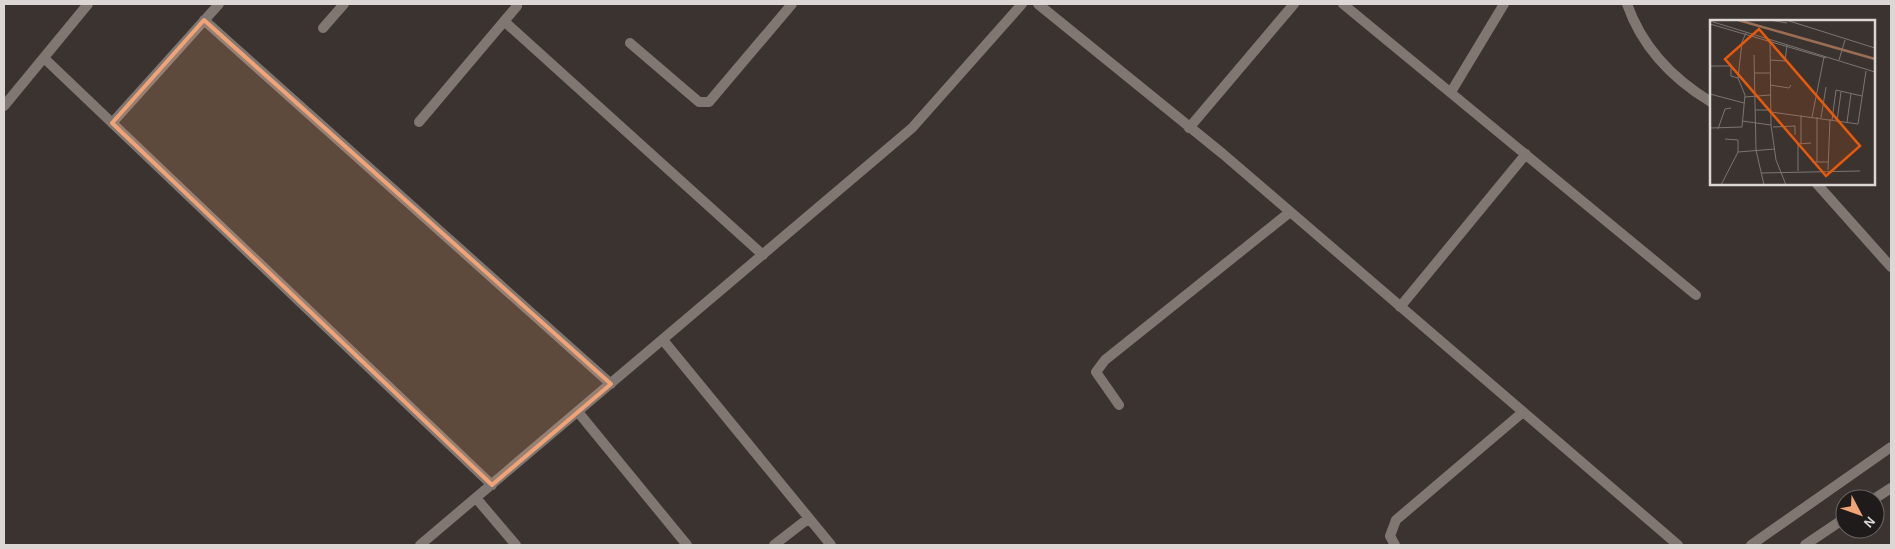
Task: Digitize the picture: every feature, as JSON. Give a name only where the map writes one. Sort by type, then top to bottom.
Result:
[{"type":"street","points":[[4,106],[88,4]]},
{"type":"street","points":[[112,123],[219,4]]},
{"type":"street","points":[[323,28],[344,4]]},
{"type":"street","points":[[419,122],[504,21],[516,4]]},
{"type":"street","points":[[630,43],[699,102],[709,102],[792,4]]},
{"type":"street","points":[[422,545],[912,128],[1022,4]]},
{"type":"street","points":[[1038,4],[1290,212],[1678,545]]},
{"type":"street","points":[[1047,12],[1054,4]]},
{"type":"street","points":[[1189,128],[1294,4]]},
{"type":"street","points":[[1344,4],[1696,295]]},
{"type":"street","points":[[1451,92],[1504,4]]},
{"type":"street","points":[[1627,4],[1631,17],[1664,66],[1686,87],[1710,101]]},
{"type":"street","points":[[204,20],[611,384]]},
{"type":"street","points":[[504,21],[763,255]]},
{"type":"street","points":[[44,58],[492,485]]},
{"type":"street","points":[[1400,307],[1526,154]]},
{"type":"street","points":[[1818,185],[1891,267]]},
{"type":"street","points":[[1119,405],[1096,372],[1105,360],[1290,212]]},
{"type":"street","points":[[663,340],[831,545]]},
{"type":"street","points":[[578,412],[687,545]]},
{"type":"street","points":[[1395,545],[1390,536],[1396,520],[1523,412]]},
{"type":"street","points":[[1751,545],[1891,447]]},
{"type":"street","points":[[476,498],[516,545]]},
{"type":"street","points":[[774,545],[809,518]]},
{"type":"street","points":[[1805,545],[1835,525]]},
{"type":"highlighted area","points":[[204,20],[611,384],[492,485],[112,123]]}]
